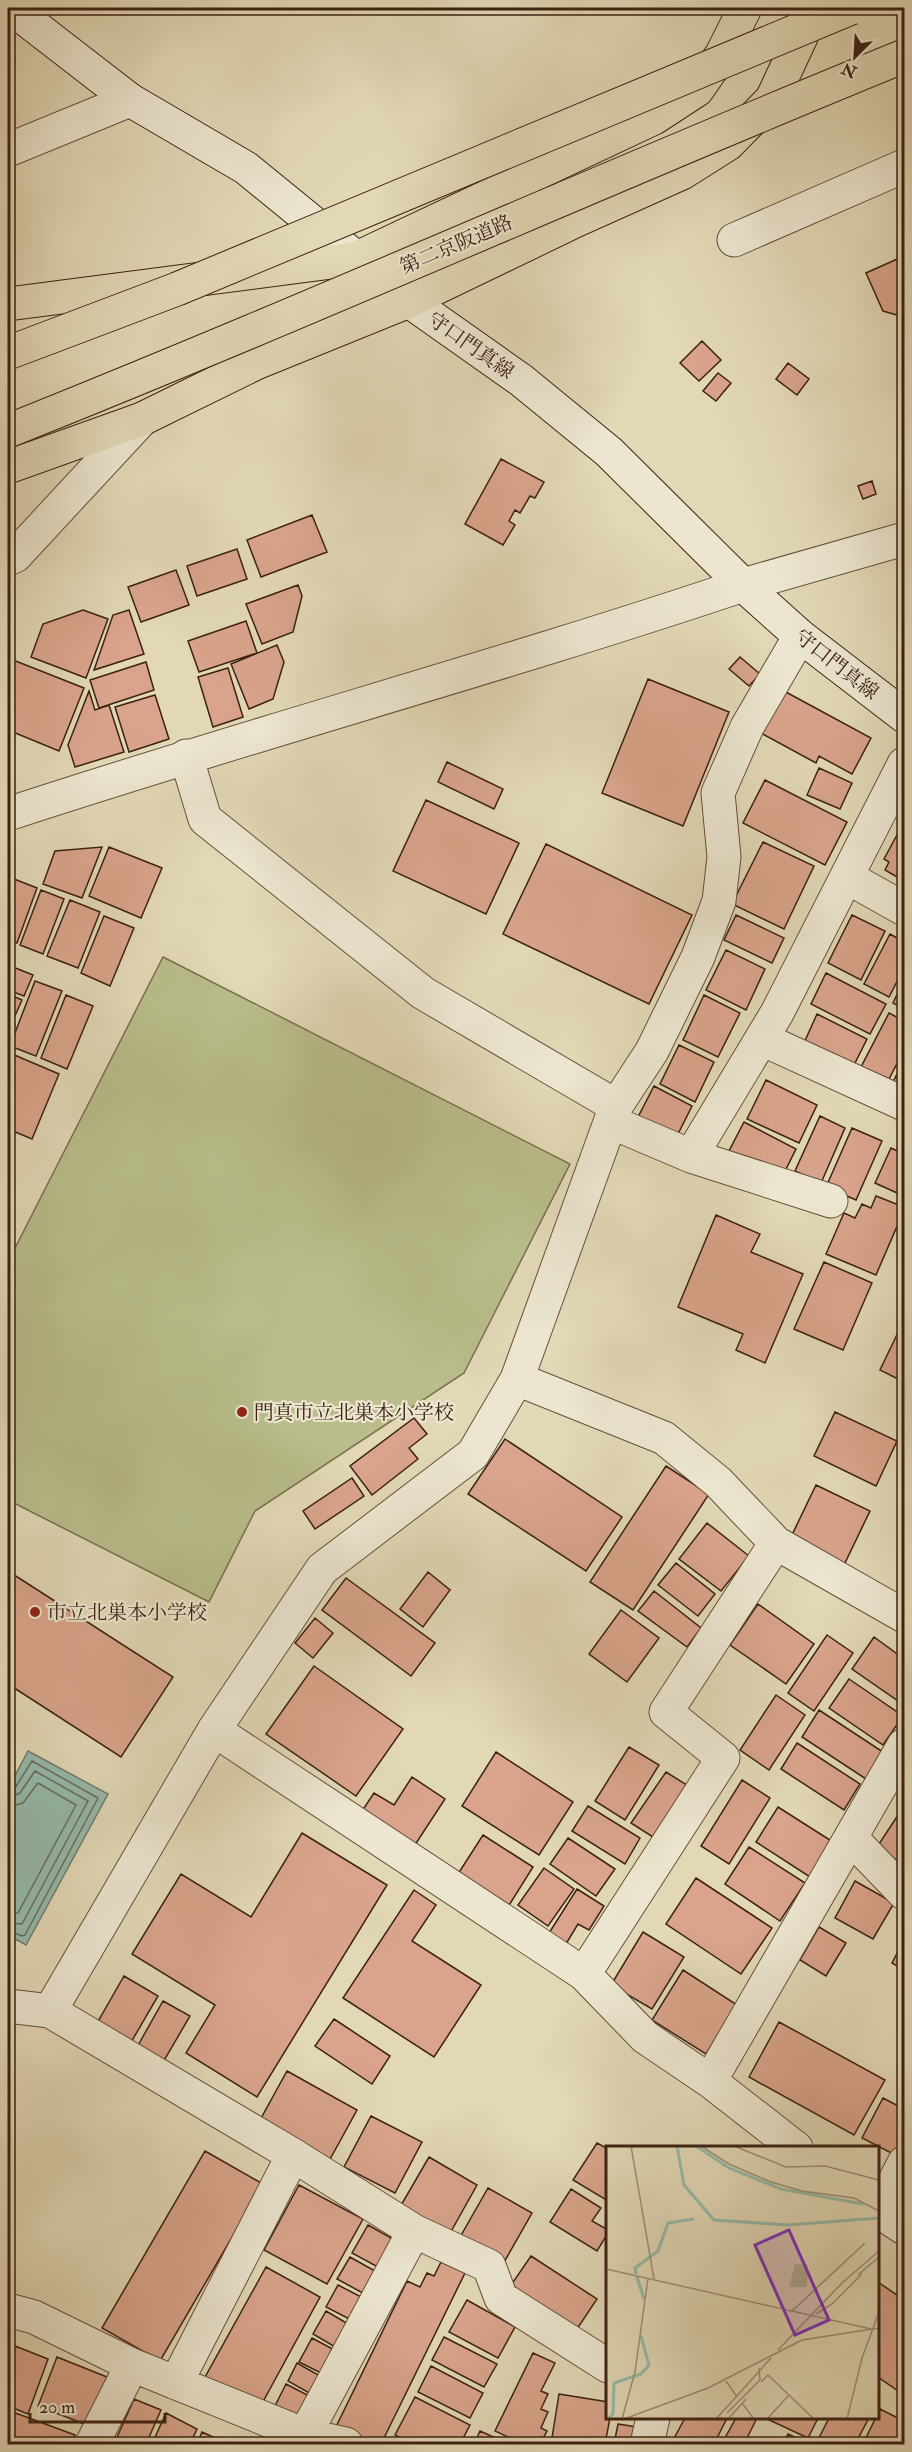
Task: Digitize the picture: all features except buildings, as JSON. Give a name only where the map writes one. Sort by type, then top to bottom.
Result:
[{"type":"highway","points":[[8,304],[355,259],[654,118],[697,90],[722,54],[745,8]]},
{"type":"highway","points":[[8,467],[142,419],[256,363],[409,301],[682,173],[728,144],[772,99],[801,37],[809,8]]},
{"type":"highway","points":[[8,353],[177,289],[851,8]]},
{"type":"highway","name":"第二京阪道路","points":[[8,430],[179,363],[716,132],[904,56]]},
{"type":"street","name":"守口門真線","points":[[11,8],[130,100],[246,168],[409,301],[521,380],[609,452],[743,585],[800,636],[904,716]]},
{"type":"street","points":[[8,150],[130,100]]},
{"type":"street","points":[[734,240],[904,166]]},
{"type":"street","points":[[8,559],[15,556],[142,419]]},
{"type":"street","points":[[8,814],[186,756],[599,634],[743,585],[904,539]]},
{"type":"street","points":[[50,2011],[214,1730],[321,1569],[473,1454],[517,1379],[614,1114],[652,1051],[698,957],[718,901],[724,857],[718,793],[747,727],[800,636]]},
{"type":"street","points":[[186,756],[205,819],[423,993],[614,1114],[691,1156],[831,1201]]},
{"type":"street","points":[[691,1156],[777,1013],[904,764]]},
{"type":"street","points":[[847,878],[904,909]]},
{"type":"street","points":[[762,1039],[904,1104]]},
{"type":"street","points":[[517,1379],[663,1438],[718,1482],[776,1543],[904,1616]]},
{"type":"street","points":[[584,1974],[723,1758],[666,1713],[776,1543]]},
{"type":"street","points":[[214,1730],[584,1974],[645,2037],[710,2081],[793,2146]]},
{"type":"street","points":[[710,2081],[904,1745]]},
{"type":"street","points":[[851,1838],[904,1893]]},
{"type":"street","points":[[8,2006],[50,2011],[292,2155],[414,2231],[489,2266],[501,2298],[606,2365]]},
{"type":"street","points":[[176,2383],[292,2155]]},
{"type":"street","points":[[887,2217],[904,2163]]},
{"type":"street","points":[[302,2440],[414,2231]]},
{"type":"street","points":[[8,2310],[34,2317],[132,2365],[302,2440],[346,2445]]},
{"type":"street","points":[[92,2445],[132,2365]]},
{"type":"street","points":[[647,2445],[653,2419]]},
{"type":"green space","name":"門真市立北巣本小学校","points":[[163,957],[570,1164],[464,1373],[255,1511],[209,1602],[8,1500],[8,1262]]},
{"type":"water","points":[[28,1751],[108,1794],[26,1945],[8,1935],[8,1789]]},
{"type":"place","name":"門真市立北巣本小学校","points":[[242,1412]]},
{"type":"place","name":"市立北巣本小学校","points":[[35,1612]]}]
